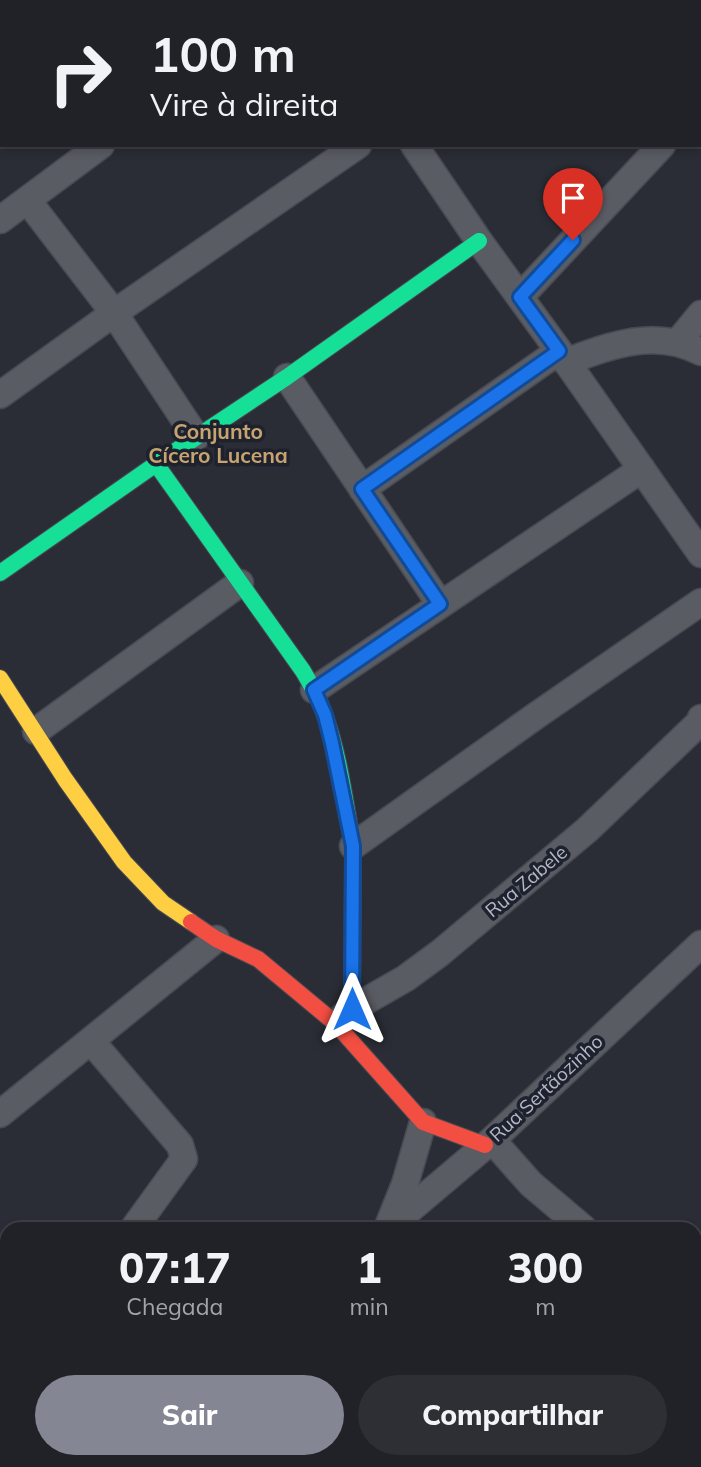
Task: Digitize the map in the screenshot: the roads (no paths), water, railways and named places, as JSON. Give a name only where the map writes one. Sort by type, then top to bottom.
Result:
[{"type":"street","points":[[0,395],[355,147]]},
{"type":"street","points":[[415,147],[701,554]]},
{"type":"street","points":[[520,297],[660,147]]},
{"type":"street","points":[[0,220],[28,201],[87,149]]},
{"type":"street","points":[[28,201],[114,313],[196,437]]},
{"type":"street","points":[[0,573],[156,464],[288,377],[479,241]]},
{"type":"street","points":[[362,489],[563,357],[610,346],[655,340],[689,347],[701,314]]},
{"type":"street","points":[[288,377],[440,604]]},
{"type":"street","points":[[156,464],[272,625],[314,690],[325,715],[353,846],[344,1016]]},
{"type":"street","points":[[314,690],[642,469]]},
{"type":"street","points":[[36,731],[240,583]]},
{"type":"street","points":[[353,846],[701,602]]},
{"type":"street","points":[[3,689],[36,731],[65,779],[124,862],[163,903],[216,939],[258,959],[344,1016],[423,1122],[489,1142],[531,1184],[576,1222]]},
{"type":"street","name":"Rua Zabele","points":[[344,1016],[406,978],[440,953],[587,830],[699,723],[701,718]]},
{"type":"street","points":[[0,1114],[216,939]]},
{"type":"street","name":"Rua Sertãozinho","points":[[395,1222],[489,1142],[701,944]]},
{"type":"street","points":[[91,1041],[180,1145],[184,1159],[138,1222]]},
{"type":"street","points":[[390,1222],[405,1184],[423,1122]]},
{"type":"district","name":"Conjunto Cícero Lucena","points":[[218,443]]}]
